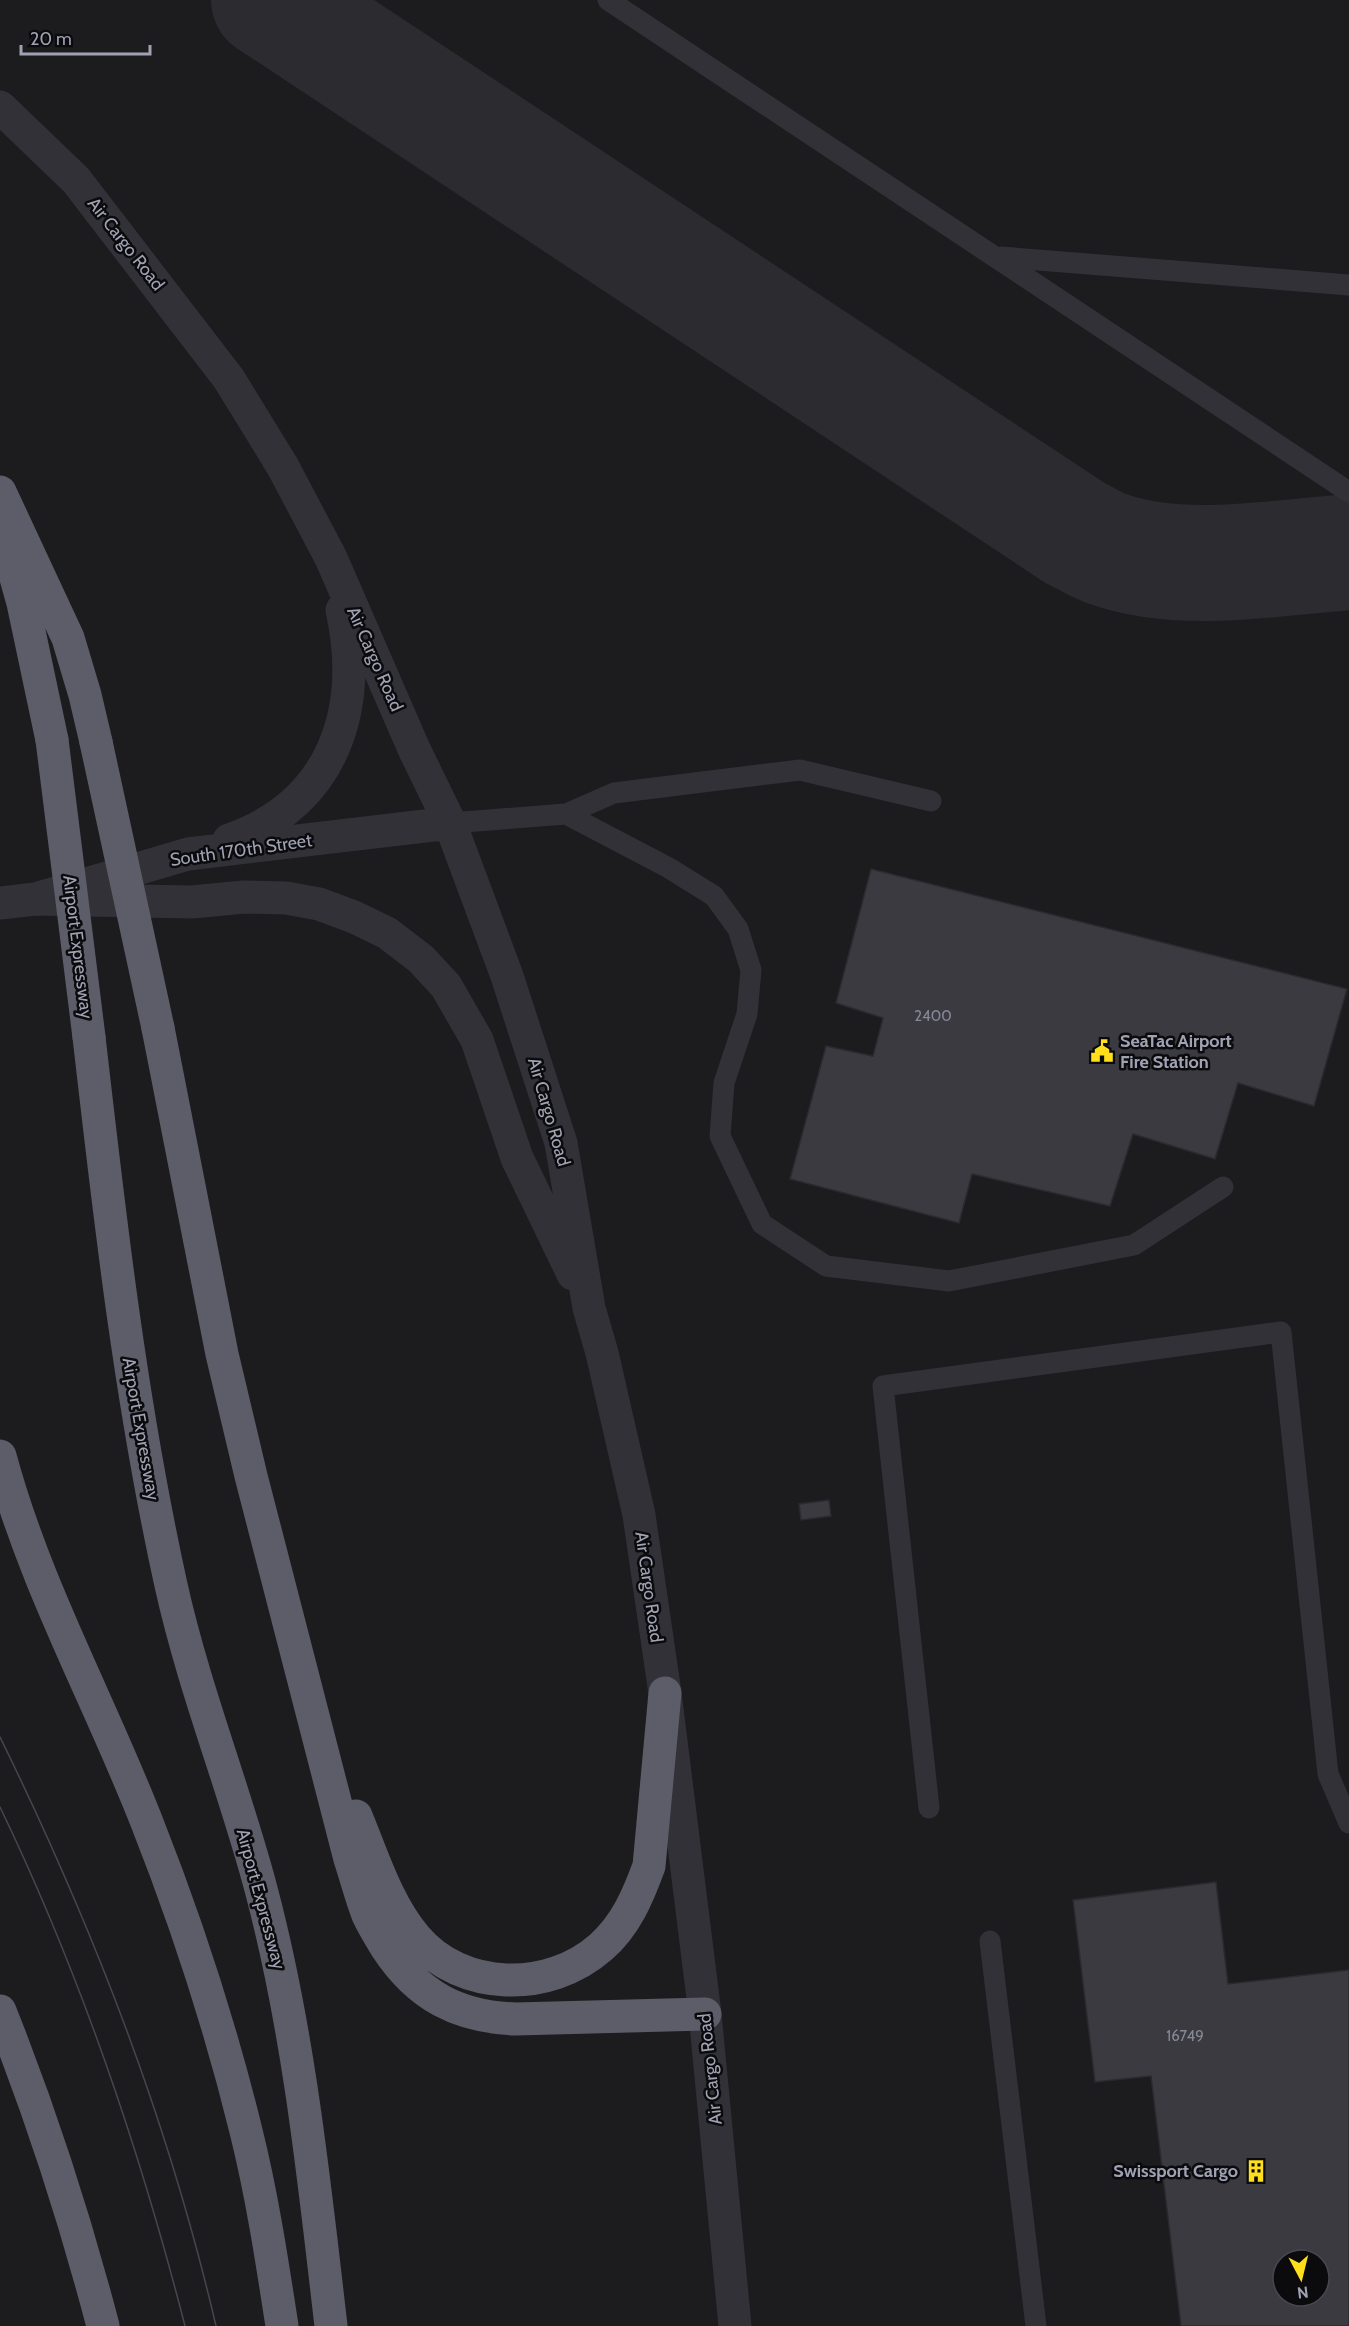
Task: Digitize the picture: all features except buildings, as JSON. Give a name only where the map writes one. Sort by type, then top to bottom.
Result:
[{"type":"highway","points":[[0,492],[68,638],[85,695],[158,1028],[222,1354],[251,1476],[350,1858],[369,1917],[394,1959],[424,1992],[469,2013],[494,2018],[705,2014]]},
{"type":"highway","name":"Airport Expressway","points":[[0,521],[23,603],[52,740],[117,1280],[152,1490],[172,1589],[191,1662],[261,1887],[278,1961],[306,2118],[331,2326]]},
{"type":"highway","points":[[0,1456],[11,1497],[54,1610],[145,1818],[207,1986],[247,2133],[268,2232],[282,2326]]},
{"type":"highway","points":[[0,1526],[107,1730]]},
{"type":"highway","points":[[316,1725],[387,1890],[400,1916],[417,1939],[456,1969],[502,1981],[527,1979],[552,1974],[578,1964],[600,1948],[617,1931],[640,1891],[649,1866],[665,1693]]},
{"type":"highway","points":[[0,2011],[38,2110],[63,2184],[103,2326]]},
{"type":"street","name":"Air Cargo Road","points":[[0,107],[76,180],[230,379],[283,466],[331,558],[414,748],[450,823],[507,976],[561,1143],[589,1308],[602,1353],[639,1515],[665,1693],[705,2014],[735,2326]]},
{"type":"street","points":[[188,854],[253,831],[284,812],[311,786],[329,756],[344,718],[349,693],[346,626],[331,558]]},
{"type":"street","name":"South 170th Street","points":[[0,903],[35,898],[188,854],[450,823]]},
{"type":"street","points":[[35,898],[192,902],[244,897],[286,898],[319,904],[387,933],[421,959],[446,986],[477,1040],[517,1158],[589,1308]]},
{"type":"lane","points":[[608,0],[1349,492]]},
{"type":"lane","points":[[997,257],[1349,285]]},
{"type":"lane","points":[[450,823],[566,814],[614,793],[800,770],[931,801]]},
{"type":"lane","points":[[566,814],[669,868],[714,896],[738,928],[751,970],[747,1014],[724,1083],[720,1136],[762,1224],[826,1266],[949,1281],[1134,1245],[1223,1187]]},
{"type":"lane","points":[[929,1808],[883,1386],[1281,1332],[1328,1774],[1349,1823]]},
{"type":"lane","points":[[990,1941],[1036,2326]]},
{"type":"shaded area","points":[[0,0],[1349,0],[1349,2326],[0,2326]]},
{"type":"taxiway","points":[[269,0],[1075,533],[1108,549],[1136,557],[1166,561],[1196,563],[1259,561],[1349,552]]},
{"type":"tram line","points":[[0,1737],[66,1880],[125,2026],[175,2174],[216,2326]]},
{"type":"tram line","points":[[0,1807],[82,1997],[148,2193],[185,2326]]},
{"type":"place","name":"SeaTac Airport Fire Station","points":[[1102,1051]]},
{"type":"place","name":"Swissport Cargo","points":[[1256,2171]]}]
